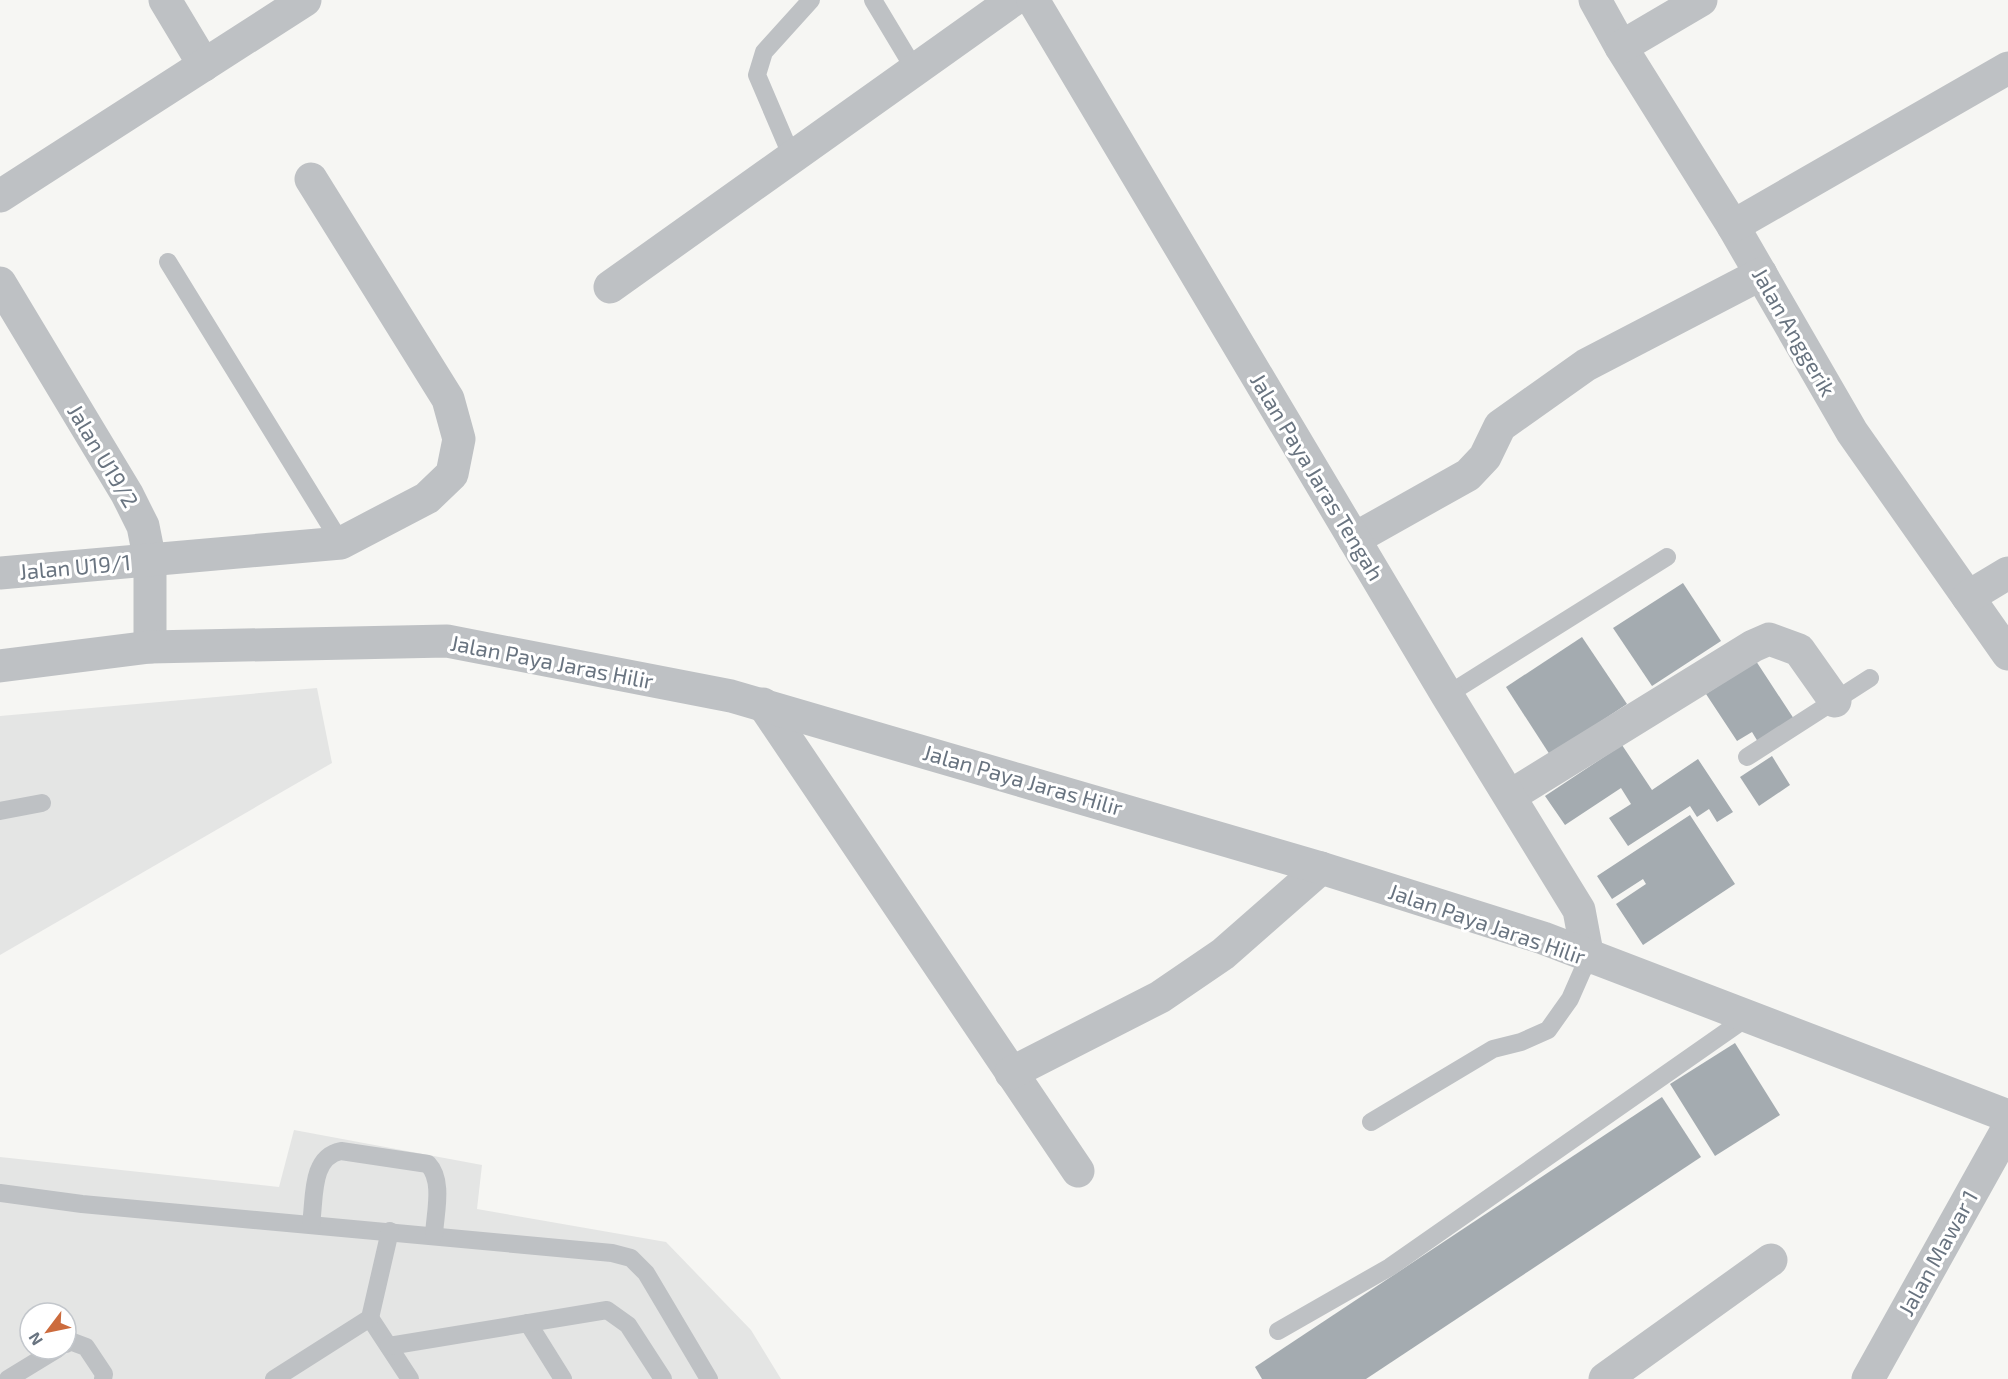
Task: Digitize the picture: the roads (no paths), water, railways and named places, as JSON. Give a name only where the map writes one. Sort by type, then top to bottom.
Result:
[{"type":"street","points":[[165,0],[204,64]]},
{"type":"street","points":[[0,196],[305,0]]},
{"type":"street","points":[[610,287],[1013,0]]},
{"type":"street","name":"Jalan Paya Jaras Tengah","points":[[1033,0],[1447,696],[1579,910],[1588,958]]},
{"type":"street","name":"Jalan Anggerik","points":[[1595,0],[1621,47],[1733,226],[1852,432],[2008,654]]},
{"type":"street","points":[[1621,47],[1701,0]]},
{"type":"street","points":[[1733,226],[2008,68]]},
{"type":"street","points":[[311,179],[448,399],[459,438],[452,474],[427,498],[341,543]]},
{"type":"street","points":[[1354,539],[1468,475],[1485,457],[1500,426],[1586,365],[1761,274]]},
{"type":"street","name":"Jalan U19/2","points":[[4,297],[127,494],[143,526],[150,561],[150,647]]},
{"type":"street","name":"Jalan U19/1","points":[[0,573],[341,543]]},
{"type":"street","points":[[1968,597],[2008,573]]},
{"type":"street","points":[[1510,795],[1753,646],[1769,639],[1799,650],[1835,701]]},
{"type":"street","name":"Jalan Paya Jaras Hilir","points":[[0,666],[150,647],[447,641],[763,704],[1321,868],[1543,938],[1588,958],[1749,1016],[2008,1116]]},
{"type":"street","points":[[763,704],[1078,1171]]},
{"type":"street","points":[[1011,1073],[1160,998],[1223,954],[1321,868]]},
{"type":"street","name":"Jalan Mawar 1","points":[[1868,1379],[2008,1128]]},
{"type":"street","points":[[1605,1379],[1771,1260]]},
{"type":"lane","points":[[792,157],[757,75],[764,52],[811,0]]},
{"type":"lane","points":[[873,0],[915,70]]},
{"type":"lane","points":[[168,262],[341,543]]},
{"type":"lane","points":[[1447,696],[1667,557]]},
{"type":"lane","points":[[1747,757],[1870,678]]},
{"type":"lane","points":[[0,811],[42,803]]},
{"type":"lane","points":[[1371,1122],[1493,1049],[1521,1042],[1548,1030],[1570,999],[1588,958]]},
{"type":"lane","points":[[1278,1331],[1390,1268],[1749,1016]]},
{"type":"lane","points":[[311,1224],[318,1170],[322,1160],[331,1153],[341,1151],[419,1160],[428,1164],[435,1172],[437,1182],[434,1235]]},
{"type":"lane","points":[[0,1192],[82,1204],[612,1252],[631,1258],[645,1273],[709,1379]]},
{"type":"lane","points":[[274,1379],[370,1318],[390,1231]]},
{"type":"lane","points":[[389,1347],[607,1310],[628,1325],[663,1379]]},
{"type":"lane","points":[[370,1318],[410,1379]]},
{"type":"lane","points":[[528,1323],[563,1379]]},
{"type":"lane","points":[[78,1344],[86,1347],[104,1374],[103,1379]]},
{"type":"lane","points":[[8,1379],[37,1361]]}]
